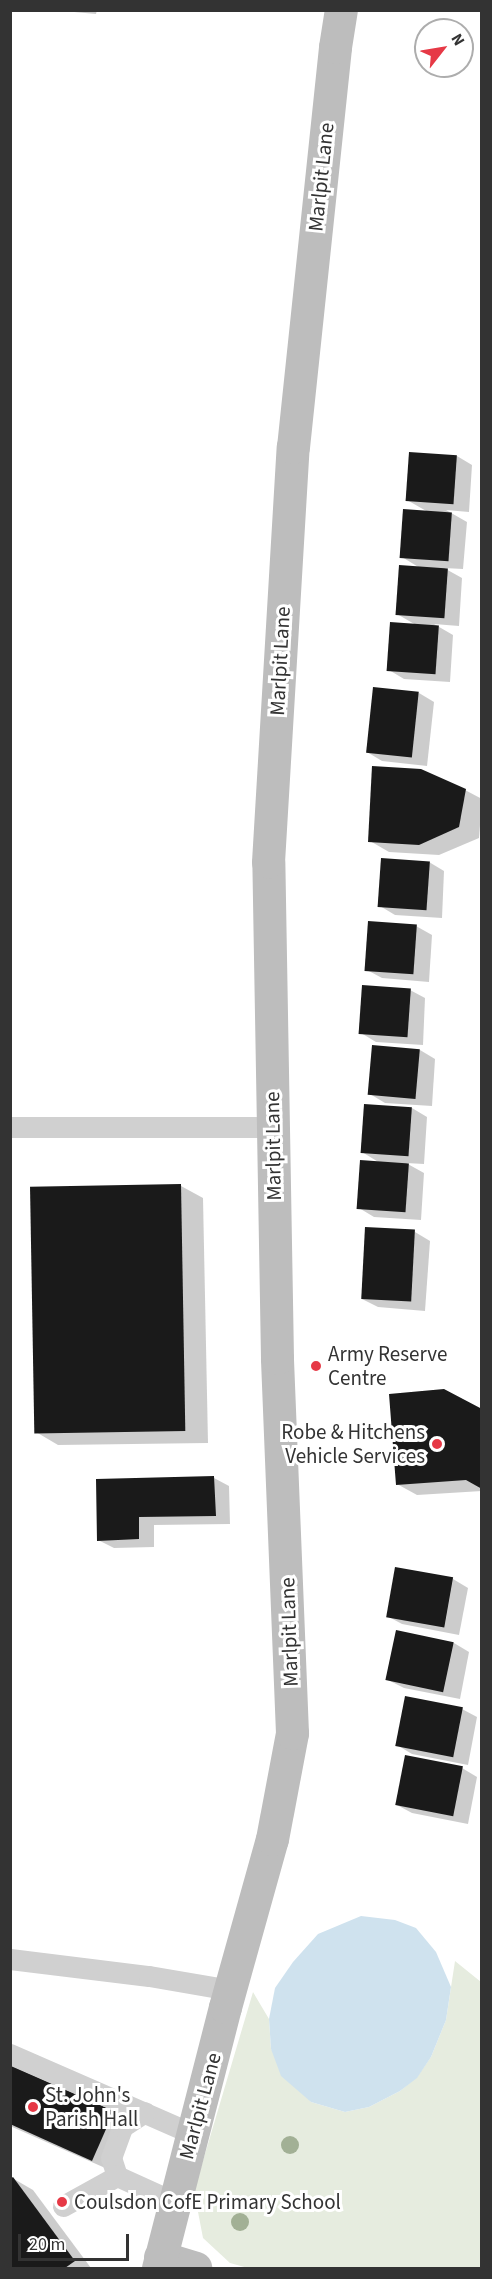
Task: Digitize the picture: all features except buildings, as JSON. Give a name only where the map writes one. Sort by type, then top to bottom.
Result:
[{"type":"main road","name":"Marlpit Lane","points":[[159,2263],[272,1839],[292,1733],[277,1358],[268,862],[290,495],[330,94],[341,10]]},
{"type":"main road","points":[[159,2263],[195,2268]]},
{"type":"lane","points":[[10,1127],[273,1127]]},
{"type":"lane","points":[[10,1959],[149,1976],[230,1990]]},
{"type":"lane","points":[[10,2054],[193,2134]]},
{"type":"lane","points":[[145,2112],[122,2127],[111,2158],[117,2176],[174,2202]]},
{"type":"lane","points":[[63,2206],[117,2176]]},
{"type":"shaded area","points":[[455,1961],[481,1982],[481,2268],[248,2268],[230,2263],[203,2238],[194,2191],[253,1992],[269,2019],[271,2049],[311,2102],[345,2112],[369,2107],[400,2091],[417,2077],[431,2057],[446,2020]]},
{"type":"water","points":[[361,1916],[395,1920],[416,1928],[436,1952],[451,1987],[446,2020],[431,2057],[417,2078],[400,2091],[369,2107],[345,2112],[311,2102],[281,2076],[271,2049],[269,2019],[275,1988],[293,1962],[318,1934]]},
{"type":"place","name":"Army Reserve Centre","points":[[316,1366]]},
{"type":"place","name":"Robe & Hitchens Vehicle Services","points":[[437,1444]]},
{"type":"place","name":"St. John's Parish Hall","points":[[33,2107]]},
{"type":"place","name":"Coulsdon CofE Primary School","points":[[62,2202]]}]
